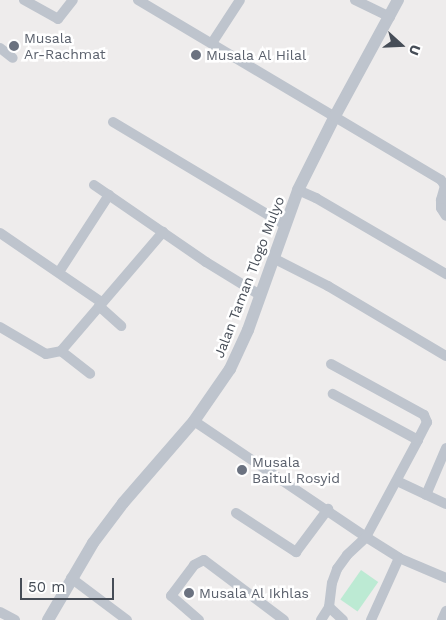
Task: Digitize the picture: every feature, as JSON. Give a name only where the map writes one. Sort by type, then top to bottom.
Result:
[{"type":"street","points":[[24,0],[58,19],[73,0]]},
{"type":"street","points":[[138,0],[428,172],[446,186],[441,200],[446,216]]},
{"type":"street","points":[[212,43],[240,0]]},
{"type":"street","points":[[355,0],[390,17]]},
{"type":"street","name":"Jalan Taman Tlogo Mulyo","points":[[48,620],[71,578],[124,503],[194,421],[230,369],[248,330],[298,190],[335,116],[398,0]]},
{"type":"street","points":[[0,48],[13,58]]},
{"type":"street","points":[[113,122],[285,225]]},
{"type":"street","points":[[94,185],[260,295]]},
{"type":"street","points":[[298,190],[316,198],[446,274]]},
{"type":"street","points":[[59,272],[110,195]]},
{"type":"street","points":[[0,326],[46,354],[61,351],[163,232]]},
{"type":"street","points":[[0,233],[59,272],[100,304],[121,326]]},
{"type":"street","points":[[274,258],[328,286],[446,356]]},
{"type":"street","points":[[61,351],[90,374]]},
{"type":"street","points":[[321,620],[329,607],[332,583],[337,569],[347,555],[366,537],[427,422],[424,415],[331,364]]},
{"type":"street","points":[[333,394],[418,440]]},
{"type":"street","points":[[194,421],[399,558],[446,578]]},
{"type":"street","points":[[426,495],[446,448]]},
{"type":"street","points":[[397,480],[446,504]]},
{"type":"street","points":[[236,513],[296,552],[328,509]]},
{"type":"street","points":[[371,620],[399,558]]},
{"type":"street","points":[[199,620],[172,596],[194,565],[204,560],[284,620]]},
{"type":"street","points":[[71,578],[127,620]]},
{"type":"street","points":[[329,607],[343,620]]},
{"type":"street","points":[[442,620],[446,611]]},
{"type":"street","points":[[0,612],[15,620]]},
{"type":"green space","points":[[361,570],[378,582],[358,612],[340,599]]},
{"type":"place","name":"Musala Ar-Rachmat","points":[[14,46]]},
{"type":"place","name":"Musala Al Hilal","points":[[196,55]]},
{"type":"place","name":"Musala Baitul Rosyid","points":[[242,470]]},
{"type":"place","name":"Musala Al Ikhlas","points":[[189,593]]}]
